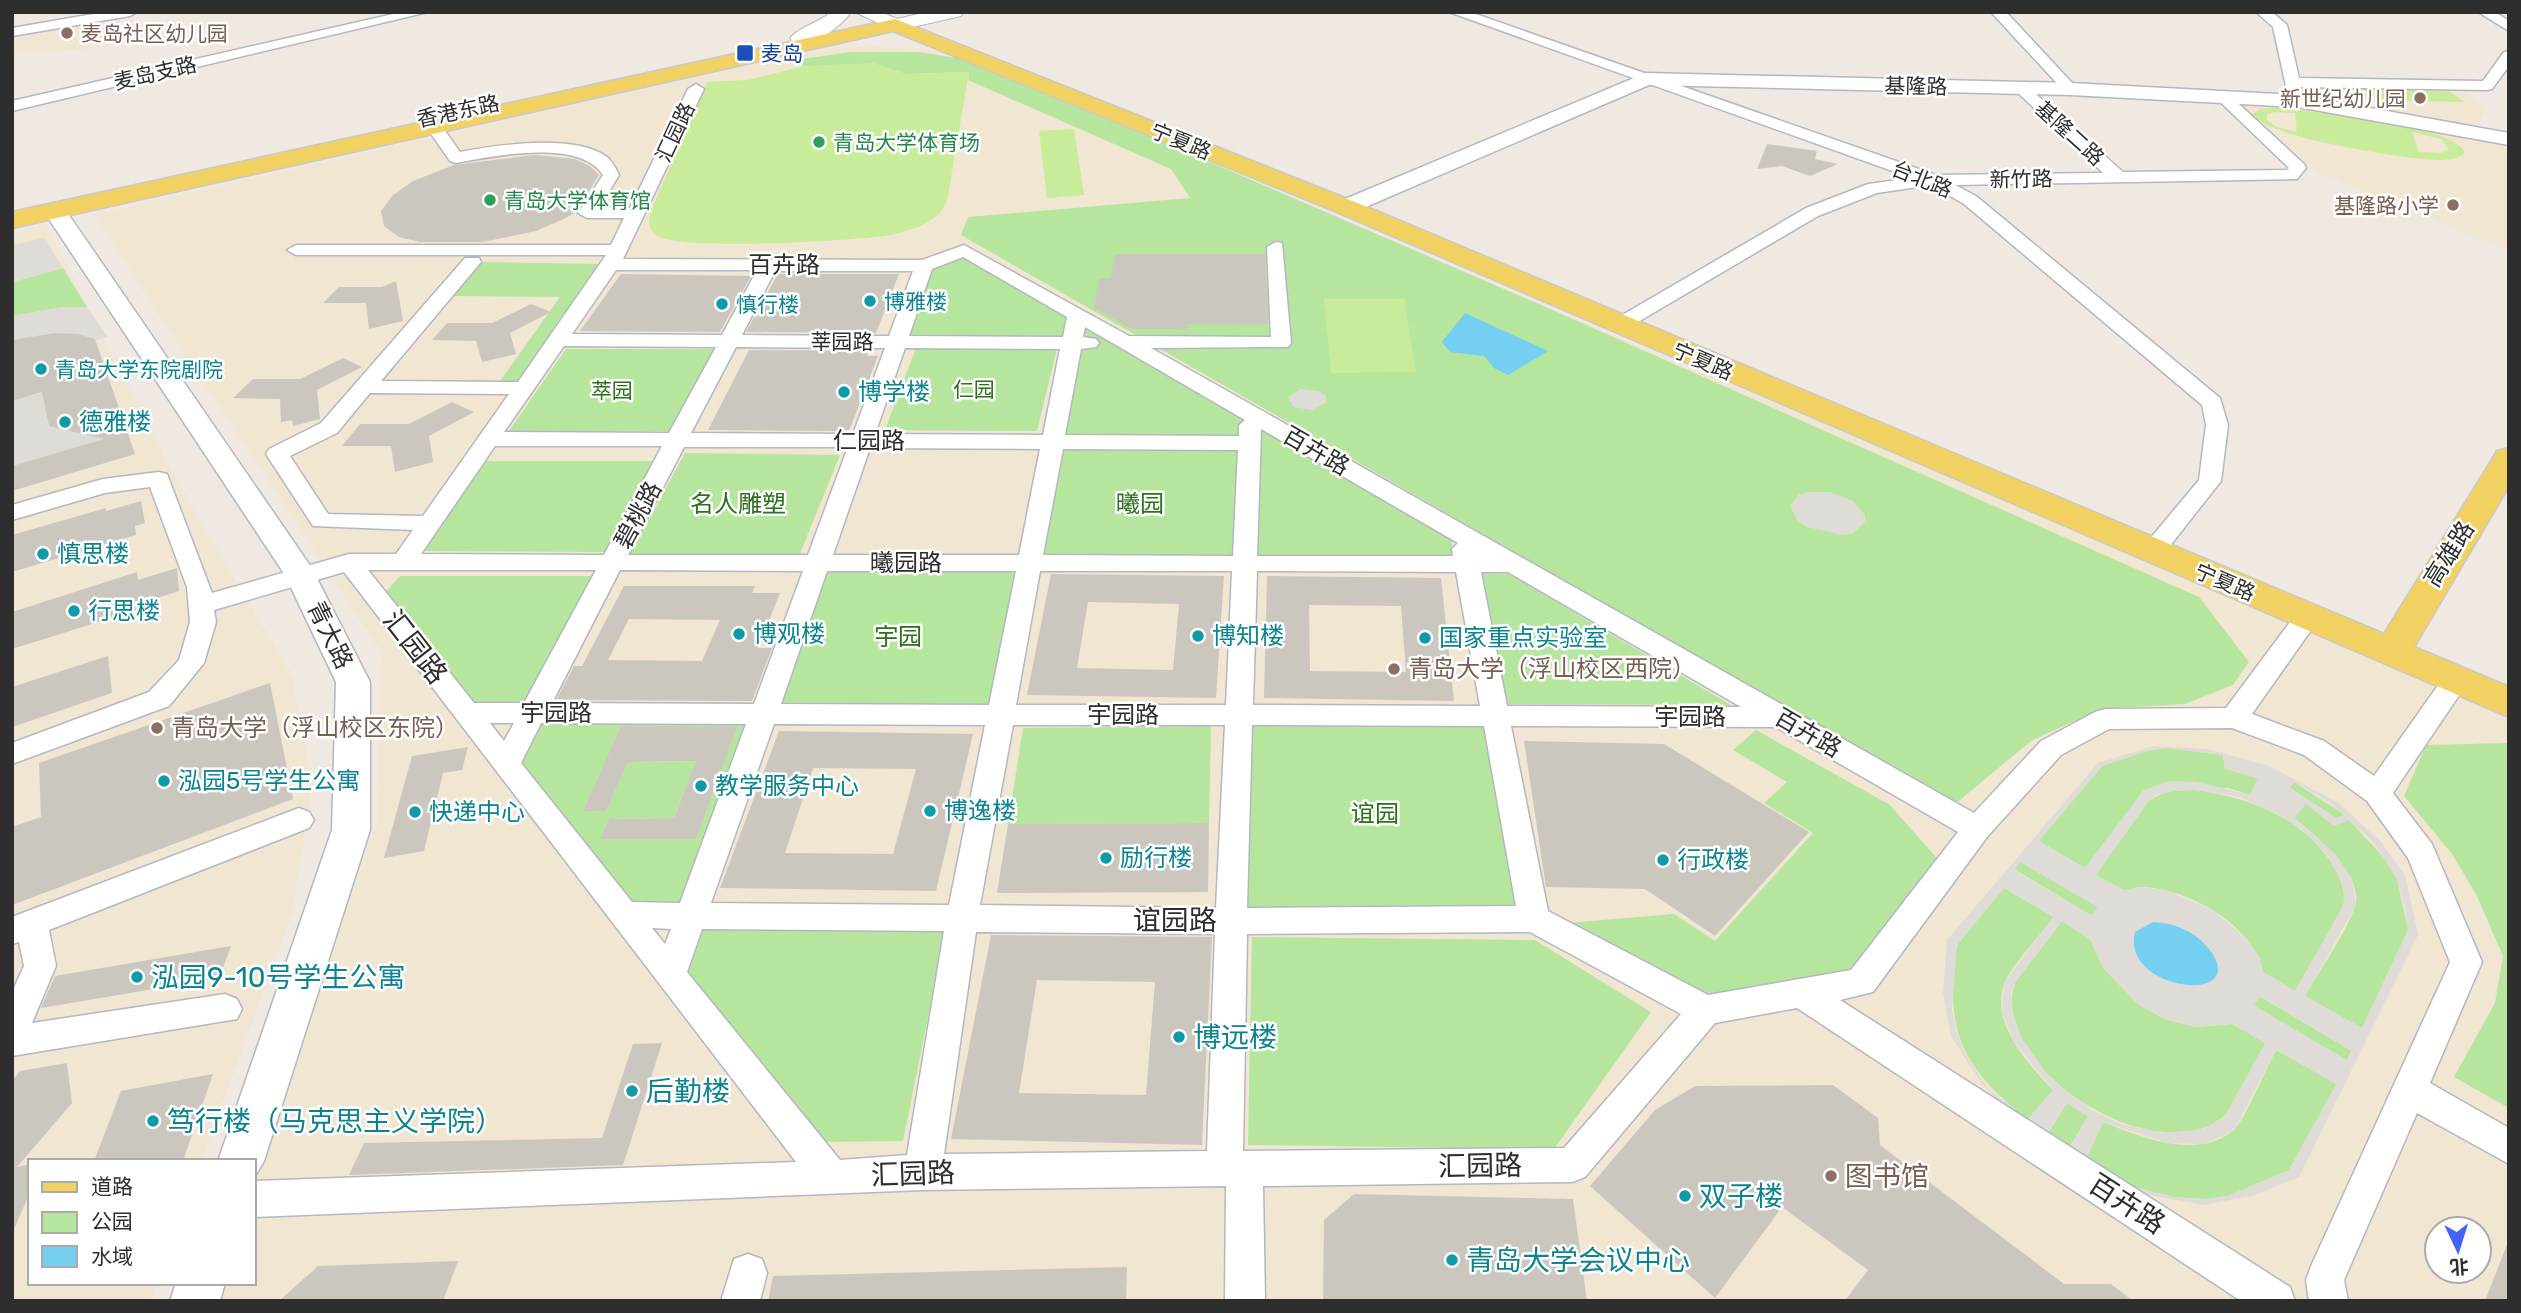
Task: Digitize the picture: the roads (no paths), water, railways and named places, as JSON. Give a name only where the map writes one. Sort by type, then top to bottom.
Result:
[{"type":"main road","points":[[792,44],[827,26],[842,12]]},
{"type":"main road","points":[[864,12],[903,18],[954,12]]},
{"type":"main road","name":"香港东路","points":[[12,220],[435,128],[903,18]]},
{"type":"main road","name":"宁夏路","points":[[903,18],[940,45],[1354,204]]},
{"type":"main road","name":"宁夏路","points":[[903,18],[2397,641],[2455,681],[2509,703]]},
{"type":"main road","points":[[792,44],[884,42],[940,45]]},
{"type":"main road","name":"香港东路","points":[[12,207],[792,44]]},
{"type":"main road","name":"高雄路","points":[[2397,641],[2509,457]]},
{"type":"main road","name":"宁夏路","points":[[2161,543],[2308,616],[2509,676]]},
{"type":"street","points":[[12,32],[130,12]]},
{"type":"street","name":"麦岛支路","points":[[12,106],[421,12]]},
{"type":"street","name":"台北路","points":[[1455,12],[1934,180],[1970,200],[2212,403],[2217,425],[2210,481],[2161,543]]},
{"type":"street","points":[[1998,12],[2070,89]]},
{"type":"street","points":[[2263,12],[2280,25],[2298,102]]},
{"type":"street","points":[[2485,12],[2509,27]]},
{"type":"street","points":[[2293,82],[2487,86],[2509,55]]},
{"type":"street","name":"基隆路","points":[[1354,204],[1646,79],[2070,89],[2298,102],[2422,121],[2509,139]]},
{"type":"street","name":"汇园路","points":[[403,562],[615,257],[696,89]]},
{"type":"street","name":"基隆二路","points":[[2022,89],[2118,177]]},
{"type":"street","points":[[2223,97],[2298,168],[2291,175]]},
{"type":"street","points":[[435,128],[456,159],[531,148],[566,149],[602,161],[611,175],[587,213],[637,213]]},
{"type":"street","name":"新竹路","points":[[1627,320],[1812,212],[1874,188],[1934,180],[2291,175]]},
{"type":"street","name":"青大路","points":[[54,210],[300,575],[353,682],[351,830],[242,1159]]},
{"type":"street","points":[[1125,342],[1281,343],[1276,247]]},
{"type":"street","name":"百卉路","points":[[296,250],[615,257],[769,265],[924,266],[964,250],[1074,333],[1125,342],[1977,829]]},
{"type":"street","points":[[430,523],[321,521],[277,454],[329,428],[472,262]]},
{"type":"street","name":"碧桃路","points":[[506,764],[677,440],[736,341],[769,265]]},
{"type":"street","points":[[670,975],[924,266]]},
{"type":"street","points":[[923,1172],[962,918],[1074,333]]},
{"type":"street","name":"莘园路","points":[[559,341],[896,342],[1074,333]]},
{"type":"street","points":[[363,387],[526,388]]},
{"type":"street","points":[[1245,1301],[1235,1168],[1231,920],[1250,414]]},
{"type":"street","name":"仁园路","points":[[489,439],[1249,443]]},
{"type":"street","points":[[12,513],[103,486],[159,479],[199,587],[203,622],[191,663],[159,699],[12,754]]},
{"type":"street","points":[[1461,534],[1534,919]]},
{"type":"street","name":"汇园路","points":[[349,562],[670,975],[832,1178],[923,1172],[1572,1165],[1705,1010]]},
{"type":"street","name":"曦园路","points":[[201,606],[349,562],[1513,564]]},
{"type":"street","points":[[2234,718],[2308,616]]},
{"type":"street","points":[[2377,793],[2455,681]]},
{"type":"street","name":"宇园路","points":[[466,713],[1781,717]]},
{"type":"street","points":[[1705,1010],[1861,982],[1977,829],[2051,748],[2105,719],[2234,718],[2314,748],[2377,793],[2421,853],[2466,962],[2325,1280],[2329,1301]]},
{"type":"street","points":[[12,1031],[40,967],[22,928],[299,820]]},
{"type":"street","name":"谊园路","points":[[623,915],[1231,920],[1534,919],[1705,1010]]},
{"type":"street","name":"百卉路","points":[[1801,993],[2276,1301]]},
{"type":"street","points":[[12,1041],[225,1009]]},
{"type":"street","points":[[2409,1090],[2509,1147]]},
{"type":"street","points":[[256,1199],[832,1178]]},
{"type":"water","points":[[1465,313],[1548,351],[1508,375],[1494,368],[1484,356],[1450,352],[1442,342]]},
{"type":"water","points":[[2153,922],[2184,929],[2197,937],[2209,949],[2218,967],[2214,979],[2201,984],[2183,984],[2163,979],[2146,968],[2136,952],[2135,932]]},
{"type":"place","name":"麦岛社区幼儿园","points":[[67,33]]},
{"type":"place","name":"麦岛","points":[[745,53]]},
{"type":"place","name":"新世纪幼儿园","points":[[2420,98]]},
{"type":"place","name":"青岛大学体育场","points":[[819,142]]},
{"type":"place","name":"青岛大学体育馆","points":[[490,200]]},
{"type":"place","name":"基隆路小学","points":[[2453,205]]},
{"type":"place","name":"博雅楼","points":[[870,301]]},
{"type":"place","name":"慎行楼","points":[[722,304]]},
{"type":"place","name":"青岛大学东院剧院","points":[[41,369]]},
{"type":"place","name":"博学楼","points":[[844,392]]},
{"type":"place","name":"德雅楼","points":[[65,422]]},
{"type":"place","name":"慎思楼","points":[[43,554]]},
{"type":"place","name":"行思楼","points":[[74,611]]},
{"type":"place","name":"博观楼","points":[[739,634]]},
{"type":"place","name":"博知楼","points":[[1198,636]]},
{"type":"place","name":"国家重点实验室","points":[[1425,638]]},
{"type":"place","name":"青岛大学（浮山校区西院）","points":[[1394,669]]},
{"type":"place","name":"青岛大学（浮山校区东院）","points":[[157,728]]},
{"type":"place","name":"泓园5号学生公寓","points":[[164,781]]},
{"type":"place","name":"教学服务中心","points":[[701,786]]},
{"type":"place","name":"博逸楼","points":[[930,811]]},
{"type":"place","name":"快递中心","points":[[415,812]]},
{"type":"place","name":"励行楼","points":[[1106,858]]},
{"type":"place","name":"行政楼","points":[[1663,860]]},
{"type":"place","name":"泓园9-10号学生公寓","points":[[137,977]]},
{"type":"place","name":"博远楼","points":[[1179,1037]]},
{"type":"place","name":"后勤楼","points":[[632,1091]]},
{"type":"place","name":"笃行楼（马克思主义学院）","points":[[153,1121]]},
{"type":"place","name":"图书馆","points":[[1831,1176]]},
{"type":"place","name":"双子楼","points":[[1685,1196]]},
{"type":"place","name":"青岛大学会议中心","points":[[1452,1260]]},
{"type":"park label","name":"仁园","points":[[974,389]]},
{"type":"park label","name":"萃园","points":[[612,390]]},
{"type":"park label","name":"名人雕塑","points":[[738,504]]},
{"type":"park label","name":"曦园","points":[[1140,504]]},
{"type":"park label","name":"宇园","points":[[898,637]]},
{"type":"park label","name":"谊园","points":[[1375,814]]}]
